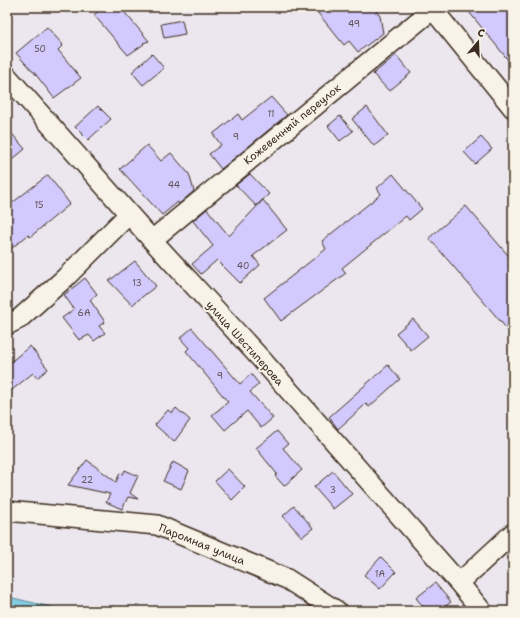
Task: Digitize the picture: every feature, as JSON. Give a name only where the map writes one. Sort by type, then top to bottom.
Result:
[{"type":"street","points":[[432,8],[513,108]]},
{"type":"street","name":"Кожевенный переулок","points":[[152,240],[432,8]]},
{"type":"street","name":"улица Шестиперова","points":[[7,76],[152,240],[262,360],[482,611]]},
{"type":"street","points":[[7,325],[20,319],[65,278],[129,214]]},
{"type":"street","name":"Паромная улица","points":[[7,511],[157,525],[287,579],[337,611]]},
{"type":"street","points":[[459,583],[513,533]]},
{"type":"water","points":[[7,596],[9,597],[68,611],[7,611]]},
{"type":"building","points":[[103,7],[120,7],[149,41],[143,43],[144,44],[128,55],[94,15]]},
{"type":"building","points":[[313,7],[373,7],[380,16],[383,33],[358,52],[349,41],[344,45]]},
{"type":"building","points":[[465,7],[510,7],[513,11],[513,66]]},
{"type":"building","points":[[182,20],[185,34],[164,38],[161,24]]},
{"type":"building","points":[[47,27],[63,45],[58,50],[81,78],[54,98],[33,71],[16,53]]},
{"type":"building","points":[[152,54],[164,68],[143,85],[132,72]]},
{"type":"building","points":[[396,55],[411,73],[389,91],[373,74]]},
{"type":"building","points":[[271,97],[287,115],[221,169],[209,154],[221,145],[213,134],[238,114],[242,120]]},
{"type":"building","points":[[98,106],[111,119],[88,140],[75,127]]},
{"type":"building","points":[[367,107],[388,135],[374,146],[352,119]]},
{"type":"building","points":[[340,116],[353,131],[340,141],[328,126]]},
{"type":"building","points":[[7,128],[25,149],[7,164]]},
{"type":"building","points":[[481,137],[492,149],[475,164],[464,152]]},
{"type":"building","points":[[147,145],[161,161],[171,153],[189,174],[194,191],[179,204],[178,202],[162,215],[120,169]]},
{"type":"building","points":[[250,174],[269,194],[256,206],[236,185]]},
{"type":"building","points":[[393,174],[422,209],[409,220],[406,216],[342,268],[346,273],[281,321],[264,298],[326,249],[322,241],[381,194],[377,188]]},
{"type":"building","points":[[48,175],[70,204],[30,237],[28,235],[7,252],[7,207]]},
{"type":"building","points":[[263,200],[287,230],[253,256],[260,265],[240,283],[217,260],[201,274],[192,264],[213,246],[193,221],[207,209],[229,236]]},
{"type":"building","points":[[466,206],[513,261],[513,336],[429,238]]},
{"type":"building","points":[[135,261],[156,286],[132,305],[109,281]]},
{"type":"building","points":[[85,278],[97,294],[90,300],[105,322],[99,326],[105,333],[94,341],[89,335],[79,340],[62,318],[74,309],[64,295]]},
{"type":"building","points":[[413,319],[428,336],[411,350],[396,333]]},
{"type":"building","points":[[192,328],[240,384],[251,374],[259,384],[250,392],[273,418],[261,428],[247,411],[225,430],[212,415],[228,402],[186,351],[189,348],[180,338]]},
{"type":"building","points":[[30,346],[48,369],[37,378],[33,373],[7,394],[7,365]]},
{"type":"building","points":[[388,365],[400,379],[369,407],[366,404],[338,429],[329,417]]},
{"type":"building","points":[[176,408],[190,420],[174,442],[155,425],[168,410],[172,413]]},
{"type":"building","points":[[277,431],[288,444],[283,448],[302,470],[284,486],[275,476],[277,474],[256,448]]},
{"type":"building","points":[[87,460],[116,482],[120,473],[123,474],[125,470],[138,476],[130,493],[138,499],[128,497],[122,509],[106,502],[110,494],[68,485]]},
{"type":"building","points":[[173,462],[189,471],[181,489],[163,481]]},
{"type":"building","points":[[228,469],[245,487],[232,500],[215,481]]},
{"type":"building","points":[[333,471],[352,494],[333,509],[314,487]]},
{"type":"building","points":[[294,506],[313,528],[302,537],[283,516]]},
{"type":"building","points":[[381,557],[396,572],[380,589],[364,575]]},
{"type":"building","points":[[435,583],[451,602],[439,611],[427,611],[416,598]]}]
